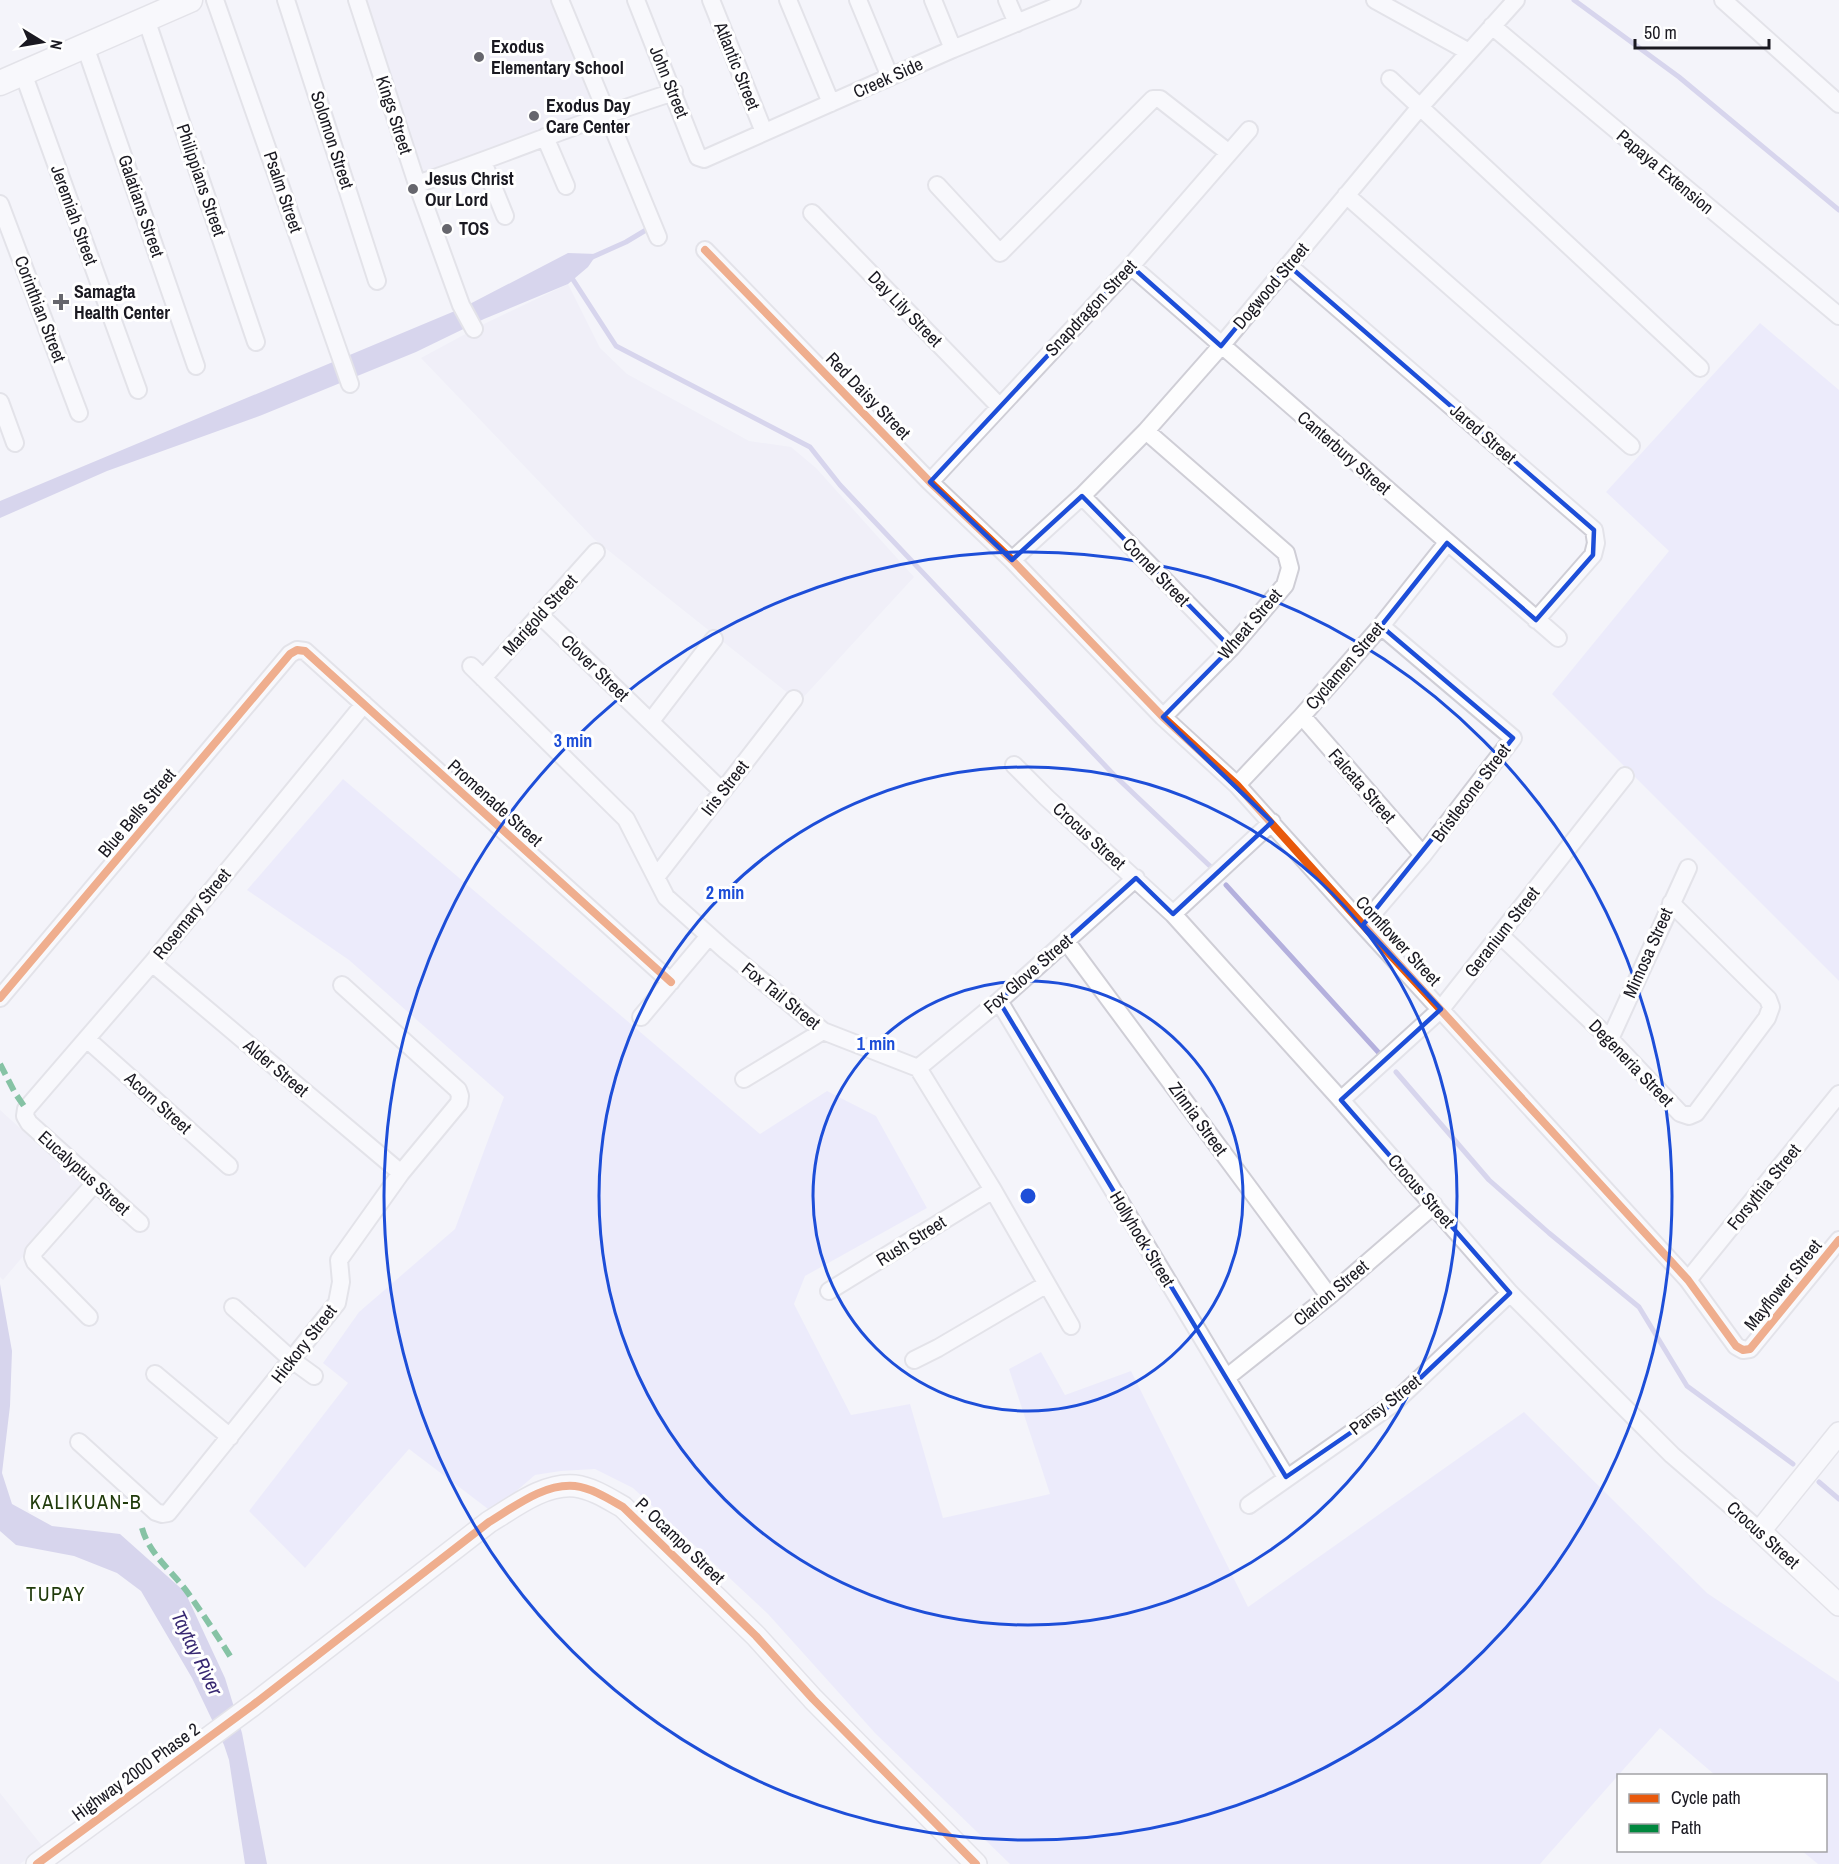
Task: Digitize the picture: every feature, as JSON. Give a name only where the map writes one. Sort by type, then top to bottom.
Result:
[{"type":"main road","points":[[0,83],[190,0]]},
{"type":"street","name":"Psalm Street","points":[[215,0],[350,382]]},
{"type":"street","name":"Solomon Street","points":[[286,0],[377,281]]},
{"type":"street","name":"Kings Street","points":[[357,0],[417,184],[461,305],[473,327]]},
{"type":"street","points":[[560,0],[658,237]]},
{"type":"street","name":"John Street","points":[[636,0],[698,157],[704,159]]},
{"type":"street","name":"Atlantic Street","points":[[711,0],[764,132]]},
{"type":"street","points":[[788,0],[831,103]]},
{"type":"street","points":[[858,0],[890,77]]},
{"type":"street","points":[[933,0],[953,50]]},
{"type":"street","points":[[1007,0],[1017,23]]},
{"type":"street","name":"Creek Side","points":[[704,159],[1072,0]]},
{"type":"street","points":[[1375,0],[1469,52]]},
{"type":"street","name":"Dogwood Street","points":[[1012,560],[1082,496],[1146,431],[1221,346],[1420,107],[1516,0]]},
{"type":"street","points":[[1723,0],[1839,104]]},
{"type":"street","name":"Philippians Street","points":[[146,19],[256,342]]},
{"type":"street","name":"Papaya Extension","points":[[1492,26],[1839,316]]},
{"type":"street","name":"Galatians Street","points":[[86,46],[196,366]]},
{"type":"street","name":"Jeremiah Street","points":[[23,73],[138,390]]},
{"type":"street","points":[[1390,79],[1700,368]]},
{"type":"street","points":[[417,184],[483,162],[607,113],[674,92]]},
{"type":"street","points":[[937,185],[1000,253],[1156,98],[1229,153]]},
{"type":"street","name":"Snapdragon Street","points":[[930,482],[1131,266],[1249,130]]},
{"type":"street","points":[[545,137],[566,186]]},
{"type":"street","points":[[483,162],[505,216]]},
{"type":"street","points":[[1346,195],[1631,446]]},
{"type":"street","name":"Corinthian Street","points":[[0,204],[79,413]]},
{"type":"street","name":"Day Lily Street","points":[[812,213],[999,406]]},
{"type":"street","name":"Red Daisy Street","points":[[705,250],[930,482],[1012,560]]},
{"type":"street","name":"Jared Street","points":[[1288,265],[1594,530],[1596,543],[1593,555],[1536,620]]},
{"type":"street","name":"Canterbury Street","points":[[1131,266],[1558,638]]},
{"type":"street","points":[[0,402],[15,443]]},
{"type":"street","name":"Wheat Street","points":[[1146,431],[1286,553],[1290,568],[1285,585],[1230,648],[1162,717]]},
{"type":"street","name":"Cornel Street","points":[[1082,496],[1230,648]]},
{"type":"street","name":"Cyclamen Street","points":[[1237,784],[1302,716],[1381,626],[1447,543]]},
{"type":"street","name":"Marigold Street","points":[[477,672],[540,615],[596,552]]},
{"type":"street","name":"Cornflower Street","points":[[1012,560],[1162,717],[1237,784],[1688,1280],[1736,1346],[1743,1350],[1750,1349]]},
{"type":"street","name":"Clover Street","points":[[540,615],[722,791]]},
{"type":"street","name":"Bristlecone Street","points":[[1363,925],[1423,855],[1513,738],[1381,626]]},
{"type":"street","points":[[651,721],[714,639]]},
{"type":"street","name":"Promenade Street","points":[[297,650],[305,651],[671,982]]},
{"type":"street","name":"Blue Bells Street","points":[[0,998],[290,654],[297,650]]},
{"type":"street","name":"Fox Tail Street","points":[[477,672],[626,819],[666,897],[709,936],[823,1031],[918,1068]]},
{"type":"street","name":"Iris Street","points":[[656,877],[794,699]]},
{"type":"street","name":"Rosemary Street","points":[[29,1123],[25,1116],[26,1109],[88,1040],[364,704]]},
{"type":"street","name":"Falcata Street","points":[[1302,716],[1423,855]]},
{"type":"street","name":"Crocus Street","points":[[1014,765],[1173,914],[1341,1100],[1510,1293],[1672,1455],[1760,1531],[1839,1605]]},
{"type":"street","name":"Geranium Street","points":[[1341,1100],[1441,1009],[1624,776]]},
{"type":"street","points":[[1173,914],[1272,822]]},
{"type":"street","name":"Mimosa Street","points":[[1610,1039],[1688,868]]},
{"type":"street","name":"Fox Glove Street","points":[[918,1068],[999,1001],[1136,878]]},
{"type":"street","name":"Degeneria Street","points":[[1500,935],[1610,1039],[1680,1113],[1689,1116],[1696,1113],[1767,1018],[1771,1007],[1768,999],[1671,903]]},
{"type":"street","points":[[642,1017],[709,936]]},
{"type":"street","name":"Zinnia Street","points":[[1066,941],[1329,1296]]},
{"type":"street","name":"Alder Street","points":[[152,963],[401,1173]]},
{"type":"street","name":"Hickory Street","points":[[79,1442],[156,1512],[168,1513],[337,1303],[341,1282],[339,1260],[401,1173],[459,1103],[458,1090],[342,985]]},
{"type":"street","name":"Hollyhock Street","points":[[999,1001],[1286,1477]]},
{"type":"street","points":[[744,1079],[823,1031]]},
{"type":"street","name":"Acorn Street","points":[[88,1040],[229,1166]]},
{"type":"street","points":[[918,1068],[993,1190],[1071,1326]]},
{"type":"street","name":"Forsythia Street","points":[[1688,1280],[1839,1094]]},
{"type":"street","name":"Eucalyptus Street","points":[[29,1123],[140,1223]]},
{"type":"street","points":[[89,1317],[35,1262],[33,1257],[34,1252],[95,1183]]},
{"type":"street","name":"Rush Street","points":[[829,1291],[993,1190]]},
{"type":"street","name":"Clarion Street","points":[[1226,1378],[1329,1296],[1434,1205]]},
{"type":"street","name":"Mayflower Street","points":[[1750,1349],[1839,1240]]},
{"type":"street","points":[[914,1360],[1047,1284]]},
{"type":"street","name":"Pansy Street","points":[[1249,1505],[1394,1403],[1510,1293]]},
{"type":"street","points":[[233,1307],[292,1360],[314,1376]]},
{"type":"street","points":[[155,1374],[230,1437]]},
{"type":"street","points":[[1760,1531],[1839,1433]]},
{"type":"street","name":"P. Ocampo Street","points":[[253,1705],[489,1522],[523,1501],[553,1488],[576,1486],[600,1494],[623,1507],[756,1636],[813,1699],[976,1864]]},
{"type":"street","name":"Highway 2000 Phase 2","points":[[37,1864],[253,1705]]},
{"type":"highlighted area","points":[[1288,265],[1594,530],[1593,555],[1536,620],[1447,543],[1381,626],[1513,738],[1363,925],[1441,1009],[1341,1100],[1510,1293],[1394,1403],[1286,1477],[999,1001],[1136,878],[1173,914],[1272,822],[1163,717],[1231,648],[1082,496],[1012,560],[930,482],[1131,266],[1221,346]]},
{"type":"shaded area","name":"Exodus Elementary School","points":[[362,0],[554,0],[600,114],[424,178]]},
{"type":"shaded area","points":[[568,284],[600,348],[627,374],[749,441],[791,447],[816,468],[914,577],[799,702],[594,539],[421,358],[484,324]]},
{"type":"shaded area","points":[[1760,323],[1839,390],[1839,981],[1552,694],[1669,551],[1606,492]]},
{"type":"shaded area","points":[[343,779],[760,1134],[827,1091],[876,1116],[927,1208],[805,1276],[794,1304],[851,1415],[910,1404],[943,1518],[1050,1494],[1009,1369],[1041,1352],[1065,1395],[1131,1371],[1248,1607],[1524,1412],[1707,1593],[1839,1682],[1839,1864],[1818,1864],[1803,1852],[1827,1852],[1827,1774],[1714,1774],[1660,1728],[1617,1774],[1540,1864],[1010,1864],[875,1733],[768,1614],[633,1488],[595,1469],[535,1475],[492,1512],[409,1449],[305,1568],[249,1511],[348,1383],[323,1363],[359,1312],[455,1229],[504,1097],[349,960],[247,890]]},
{"type":"shaded area","points":[[0,1110],[83,1185],[3,1280],[0,1277]]},
{"type":"shaded area","points":[[0,1793],[43,1847],[20,1864],[0,1864]]},
{"type":"water","points":[[568,253],[597,254],[588,267],[568,284],[484,319],[416,352],[262,415],[107,471],[0,518],[0,501],[462,308]]},
{"type":"water","name":"Taytay River","points":[[0,1284],[12,1351],[10,1406],[2,1473],[12,1504],[52,1526],[120,1534],[185,1592],[225,1678],[242,1733],[267,1864],[245,1864],[229,1760],[224,1745],[192,1678],[141,1591],[117,1573],[74,1556],[16,1545],[0,1531]]},
{"type":"waterway","points":[[1574,0],[1679,77],[1839,210]]},
{"type":"waterway","points":[[588,259],[646,230]]},
{"type":"waterway","points":[[570,275],[616,346],[810,447],[840,485],[1114,775],[1212,868]]},
{"type":"waterway","points":[[1226,885],[1379,1053]]},
{"type":"waterway","points":[[1396,1072],[1489,1180],[1639,1307],[1687,1386],[1793,1464]]},
{"type":"waterway","points":[[1819,1482],[1839,1499]]},
{"type":"marked path","points":[[0,1064],[26,1109]]},
{"type":"marked path","points":[[142,1528],[155,1554],[188,1593],[232,1659]]},
{"type":"cycle path","points":[[705,250],[930,482],[1012,560],[1163,717],[1237,785],[1688,1280],[1736,1346],[1743,1350],[1750,1349],[1839,1240]]},
{"type":"cycle path","points":[[0,998],[290,654],[297,650],[305,651],[671,982]]},
{"type":"cycle path","points":[[37,1864],[253,1705],[489,1522],[541,1492],[563,1486],[575,1486],[594,1491],[623,1507],[756,1636],[813,1699],[976,1864]]},
{"type":"place","name":"Exodus Elementary School","points":[[479,57]]},
{"type":"place","name":"Exodus Day Care Center","points":[[534,116]]},
{"type":"place","name":"Jesus Christ Our Lord","points":[[413,189]]},
{"type":"place","name":"TOS","points":[[447,229]]},
{"type":"place","name":"Samagta Health Center","points":[[61,302]]},
{"type":"district","name":"KALIKUAN-B","points":[[86,1502]]},
{"type":"district","name":"TUPAY","points":[[56,1594]]}]
